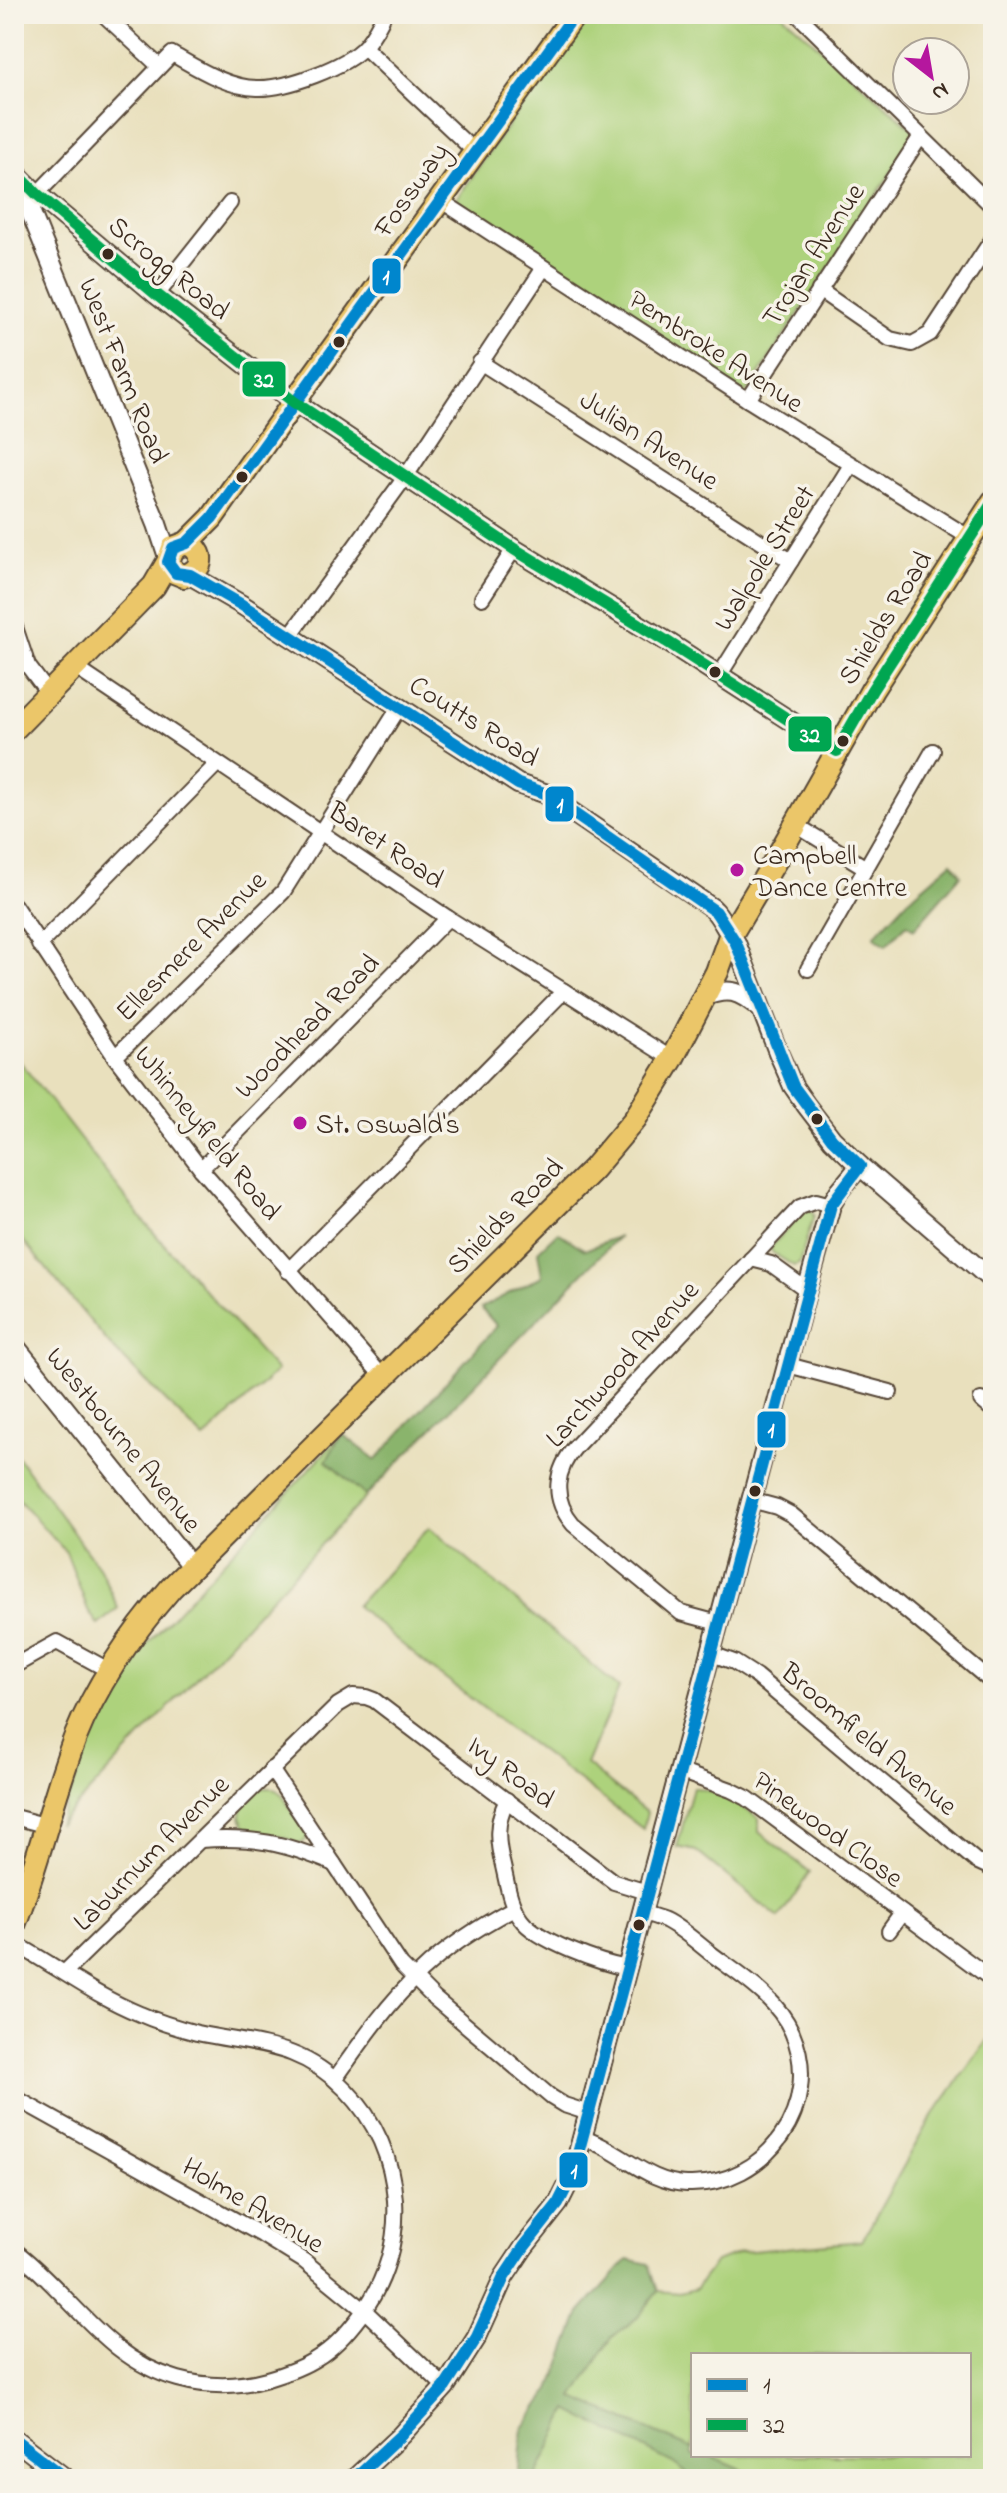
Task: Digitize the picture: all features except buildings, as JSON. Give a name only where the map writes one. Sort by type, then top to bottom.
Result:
[{"type":"main road","name":"Fossway","points":[[14,729],[154,586],[185,559],[294,402],[575,14]]},
{"type":"main road","name":"Shields Road","points":[[14,1925],[77,1735],[110,1671],[153,1609],[192,1567],[593,1169],[635,1119],[672,1059],[702,997],[872,690],[993,502]]},
{"type":"street","points":[[103,14],[159,66]]},
{"type":"street","points":[[36,193],[172,54],[232,83],[257,88],[290,83],[323,73],[347,60],[364,47],[384,14]]},
{"type":"street","points":[[797,14],[993,207]]},
{"type":"street","points":[[364,47],[474,151]]},
{"type":"street","name":"Trojan Avenue","points":[[748,400],[921,136]]},
{"type":"street","name":"Scrogg Road","points":[[14,171],[157,295],[294,402],[514,549],[837,751]]},
{"type":"street","name":"West Farm Road","points":[[36,193],[31,213],[157,524],[185,559]]},
{"type":"street","name":"Pembroke Avenue","points":[[440,200],[748,400],[970,538]]},
{"type":"street","points":[[157,295],[230,203]]},
{"type":"street","points":[[819,290],[890,339],[912,344],[930,334],[993,238]]},
{"type":"street","points":[[289,637],[406,476],[543,269]]},
{"type":"street","name":"Julian Avenue","points":[[480,362],[791,561]]},
{"type":"street","name":"Walpole Street","points":[[719,676],[851,465]]},
{"type":"street","points":[[482,598],[514,549]]},
{"type":"street","name":"Coutts Road","points":[[185,559],[211,587],[518,784],[544,793],[712,908],[722,918],[733,940],[788,1075],[801,1099],[832,1139],[860,1166],[993,1281]]},
{"type":"street","points":[[14,624],[28,666],[49,694]]},
{"type":"street","name":"Baret Road","points":[[76,668],[448,918],[672,1059]]},
{"type":"street","name":"Ellesmere Avenue","points":[[115,1057],[283,892],[400,706]]},
{"type":"street","points":[[808,969],[933,751]]},
{"type":"street","points":[[39,945],[217,764]]},
{"type":"street","points":[[796,825],[866,868]]},
{"type":"street","name":"Whinneyfield Road","points":[[14,905],[115,1057],[201,1169],[383,1377]]},
{"type":"street","name":"Woodhead Road","points":[[201,1169],[448,918]]},
{"type":"street","points":[[702,997],[720,990],[732,990],[762,1010]]},
{"type":"street","points":[[288,1271],[564,991]]},
{"type":"street","points":[[354,2479],[445,2387],[477,2337],[504,2277],[566,2191],[572,2176],[709,1653],[831,1205],[860,1166]]},
{"type":"street","name":"Larchwood Avenue","points":[[718,1623],[681,1613],[573,1524],[561,1503],[558,1485],[561,1469],[576,1446],[804,1204],[816,1201],[831,1205]]},
{"type":"street","points":[[751,1259],[771,1264],[807,1290]]},
{"type":"street","name":"Westbourne Avenue","points":[[14,1345],[21,1367],[192,1567]]},
{"type":"street","points":[[788,1365],[890,1392]]},
{"type":"street","points":[[981,1400],[993,1410]]},
{"type":"street","points":[[751,1500],[792,1515],[993,1683]]},
{"type":"street","points":[[14,1666],[57,1642],[110,1671]]},
{"type":"street","name":"Broomfield Avenue","points":[[709,1653],[734,1662],[756,1676],[976,1861],[993,1869]]},
{"type":"street","name":"Ivy Road","points":[[345,1699],[359,1695],[374,1700],[614,1882],[647,1892]]},
{"type":"street","name":"Laburnum Avenue","points":[[65,1972],[345,1699]]},
{"type":"street","points":[[271,1769],[391,1951],[414,1980],[551,2097],[589,2113]]},
{"type":"street","name":"Pinewood Close","points":[[679,1771],[747,1798],[993,1980]]},
{"type":"street","points":[[507,1800],[497,1833],[514,1908],[523,1922],[592,1959],[627,1968]]},
{"type":"street","points":[[14,1817],[48,1826]]},
{"type":"street","points":[[200,1840],[237,1838],[269,1841],[334,1864]]},
{"type":"street","points":[[335,2079],[385,2012],[422,1971],[514,1908]]},
{"type":"street","points":[[582,2138],[604,2145],[634,2167],[658,2178],[702,2184],[737,2174],[767,2154],[790,2124],[798,2099],[801,2078],[799,2056],[793,2034],[775,2005],[679,1929],[663,1919],[641,1912]]},
{"type":"street","name":"Pinewood Close","points":[[889,1931],[902,1913]]},
{"type":"street","points":[[14,1943],[114,2003],[196,2032],[281,2048],[308,2060],[335,2079],[362,2108],[376,2131],[387,2159],[396,2219],[392,2250],[378,2288],[332,2348],[294,2370],[238,2385],[198,2384],[154,2371],[111,2345],[42,2273],[14,2250]]},
{"type":"street","name":"Holme Avenue","points":[[14,2097],[285,2248],[364,2310],[445,2387]]},
{"type":"street","points":[[14,2439],[66,2479]]},
{"type":"green space","points":[[586,14],[782,14],[891,110],[891,116],[898,116],[917,133],[746,394],[451,207]]},
{"type":"green space","points":[[952,862],[961,875],[914,929],[907,924],[886,945],[874,936],[910,898]]},
{"type":"green space","points":[[14,1054],[146,1224],[277,1371],[204,1439],[112,1347],[14,1230]]},
{"type":"green space","points":[[804,1210],[811,1210],[814,1215],[799,1264],[794,1266],[770,1248]]},
{"type":"green space","points":[[558,1232],[585,1250],[619,1236],[366,1496],[326,1461],[342,1434],[376,1460],[497,1326],[481,1308],[542,1276],[538,1251]]},
{"type":"green space","points":[[342,1434],[390,1471],[58,1825],[102,1711],[146,1645]]},
{"type":"green space","points":[[14,1452],[100,1569],[118,1608],[98,1625],[88,1610],[66,1552],[14,1495]]},
{"type":"green space","points":[[429,1527],[619,1688],[586,1764],[647,1813],[643,1829],[432,1669],[356,1606]]},
{"type":"green space","points":[[693,1787],[721,1794],[759,1818],[759,1832],[810,1872],[779,1918],[696,1851],[677,1847]]},
{"type":"green space","points":[[260,1788],[272,1788],[281,1793],[308,1836],[304,1842],[299,1844],[280,1836],[254,1833],[246,1828],[241,1817],[242,1807]]},
{"type":"green space","points":[[993,2032],[993,2479],[535,2479],[573,2398],[612,2337],[638,2317],[658,2291],[679,2293],[695,2289],[716,2262],[741,2252],[862,2241],[927,2124]]},
{"type":"green space","points":[[628,2259],[649,2264],[658,2291],[638,2317],[612,2337],[574,2398],[691,2448],[691,2457],[712,2457],[763,2479],[695,2479],[673,2463],[568,2410],[535,2479],[518,2479],[523,2428],[551,2389],[580,2313]]},
{"type":"transit line","name":"1","points":[[354,2479],[401,2435],[445,2387],[477,2337],[504,2277],[558,2204],[572,2176],[831,1205],[860,1166],[832,1139],[793,1086],[736,943],[716,912],[544,793],[518,784],[242,605],[190,575],[176,573],[168,562],[173,548],[187,543],[212,518],[575,14]]},
{"type":"transit line","name":"32","points":[[14,171],[157,295],[294,402],[514,549],[666,641],[837,751],[872,690],[993,502]]},
{"type":"transit line","name":"1","points":[[14,2439],[66,2479]]},
{"type":"place","name":"Campbell Dance Centre","points":[[737,870]]},
{"type":"place","name":"St. Oswald's","points":[[300,1123]]}]
